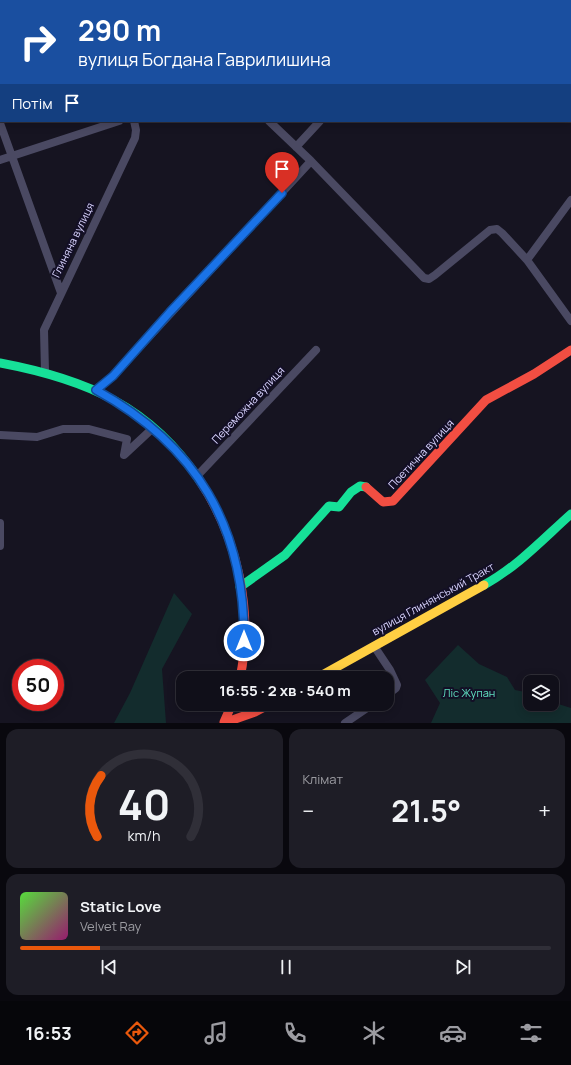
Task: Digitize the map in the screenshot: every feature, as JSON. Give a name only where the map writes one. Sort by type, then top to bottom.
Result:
[{"type":"main road","name":"Поетична вулиця","points":[[240,587],[285,555],[329,506],[339,507],[354,488],[360,485],[367,486],[383,502],[393,501],[486,400],[534,374],[571,350]]},
{"type":"main road","points":[[0,363],[45,372],[96,390],[130,410],[153,428],[177,450],[198,475],[224,525],[240,587],[244,611],[243,663],[241,671]]},
{"type":"main road","name":"вулиця Глинянський Тракт","points":[[329,671],[498,577],[522,558],[571,514]]},
{"type":"main road","points":[[224,723],[229,711]]},
{"type":"main road","points":[[224,723],[256,711]]},
{"type":"street","points":[[0,160],[116,122]]},
{"type":"street","name":"Глиняна вулиця","points":[[45,372],[44,330],[135,138],[136,130],[134,122]]},
{"type":"street","points":[[270,122],[311,161],[424,278],[429,279],[435,275],[490,230],[497,229],[527,260],[571,321]]},
{"type":"street","points":[[296,147],[319,122]]},
{"type":"street","points":[[0,124],[61,292]]},
{"type":"street","points":[[96,390],[113,376],[311,161]]},
{"type":"street","points":[[527,260],[571,200]]},
{"type":"street","name":"Переможна вулиця","points":[[198,475],[316,350]]},
{"type":"street","points":[[0,435],[37,437],[63,429],[89,429],[127,439],[124,455],[153,428]]},
{"type":"street","points":[[0,523],[0,546]]},
{"type":"street","points":[[374,646],[390,671]]},
{"type":"street","points":[[394,679],[397,685],[394,690]]},
{"type":"street","points":[[345,723],[363,711]]},
{"type":"green space","points":[[174,593],[192,614],[162,669],[166,723],[114,723],[130,693]]},
{"type":"green space","name":"Ліс Жупан","points":[[458,645],[479,664],[507,677],[515,690],[523,692],[523,711],[559,711],[559,704],[571,708],[571,723],[431,723],[440,703],[425,680]]},
{"type":"traffic: fast","points":[[0,363],[60,378],[88,388],[114,400],[138,415],[160,433],[181,455],[200,481]]},
{"type":"traffic: fast","points":[[240,587],[285,555],[329,506],[339,507],[351,492],[360,486],[366,487]]},
{"type":"traffic: fast","points":[[484,585],[508,570],[571,514]]},
{"type":"traffic: slow","points":[[330,671],[484,585]]},
{"type":"traffic: jam","points":[[366,487],[383,502],[393,501],[486,400],[534,374],[571,350]]},
{"type":"traffic: jam","points":[[200,481],[224,526],[233,551],[239,576],[245,627],[244,653],[241,671]]},
{"type":"traffic: jam","points":[[224,722],[229,711]]},
{"type":"traffic: jam","points":[[224,723],[257,711]]},
{"type":"route","points":[[244,641],[244,611],[237,570],[224,525],[206,488],[198,475],[177,450],[156,431],[130,410],[96,390],[113,376],[170,312],[282,193]]}]
